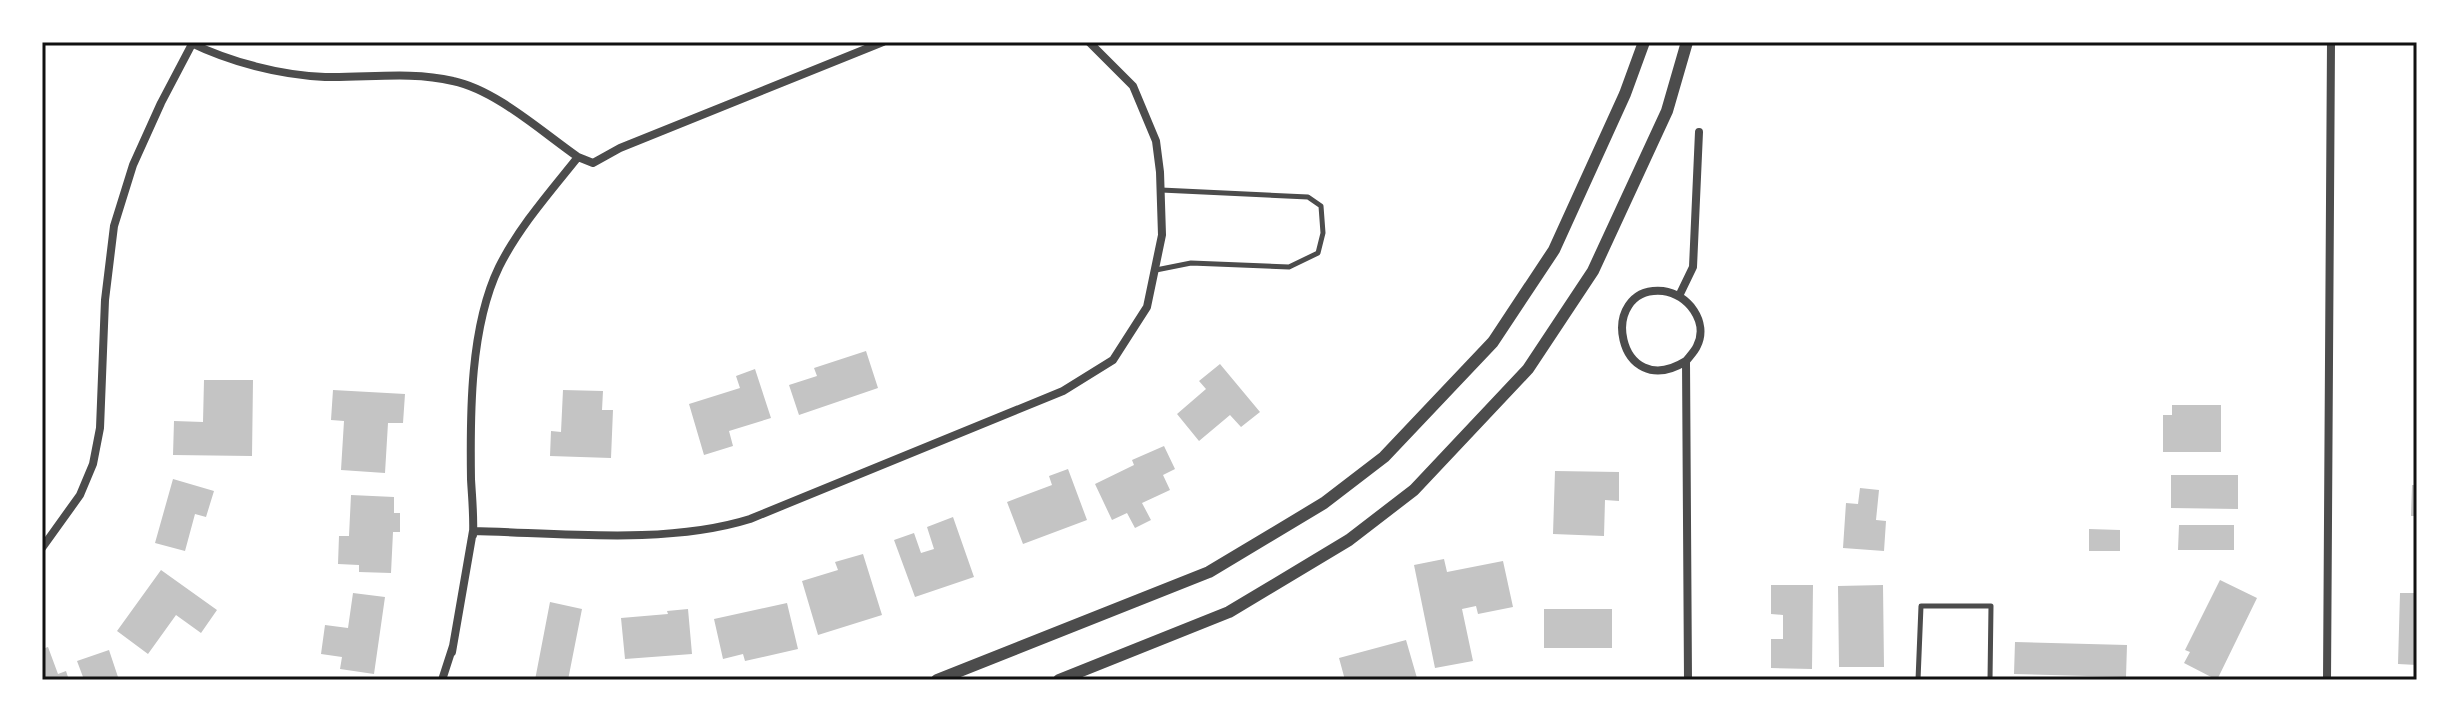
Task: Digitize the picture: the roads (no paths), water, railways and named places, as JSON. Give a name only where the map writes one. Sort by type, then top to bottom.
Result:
[{"type":"street","points":[[42,548],[80,495],[93,464],[100,428],[105,300],[114,226],[133,165],[190,43],[242,62],[294,75],[424,76],[454,81],[489,95],[578,157],[593,163],[620,148],[883,42]]},
{"type":"street","points":[[473,531],[668,534],[725,527],[1076,384],[1113,360],[1147,307],[1162,235],[1161,190],[1156,141],[1133,86],[1089,42]]},
{"type":"street","points":[[937,680],[1209,572],[1324,503],[1384,457],[1493,342],[1554,250],[1625,94],[1644,42]]},
{"type":"street","points":[[1059,680],[1229,612],[1349,540],[1414,490],[1528,369],[1593,271],[1667,111],[1687,42]]},
{"type":"street","points":[[2327,680],[2331,42]]},
{"type":"street","points":[[1679,296],[1693,267],[1699,132]]},
{"type":"street","points":[[442,680],[452,652],[473,531],[474,372],[481,318],[500,266],[519,232],[578,157]]},
{"type":"street","points":[[1666,291],[1689,303],[1699,322],[1697,346],[1686,361],[1668,370],[1647,368],[1630,357],[1620,332],[1627,309],[1642,296],[1666,291]]},
{"type":"street","points":[[1686,361],[1688,680]]},
{"type":"lane","points":[[1156,270],[1191,263],[1289,267],[1318,253],[1323,233],[1321,206],[1308,197],[1161,190]]},
{"type":"lane","points":[[1918,680],[1921,606],[1991,606],[1990,680]]}]
